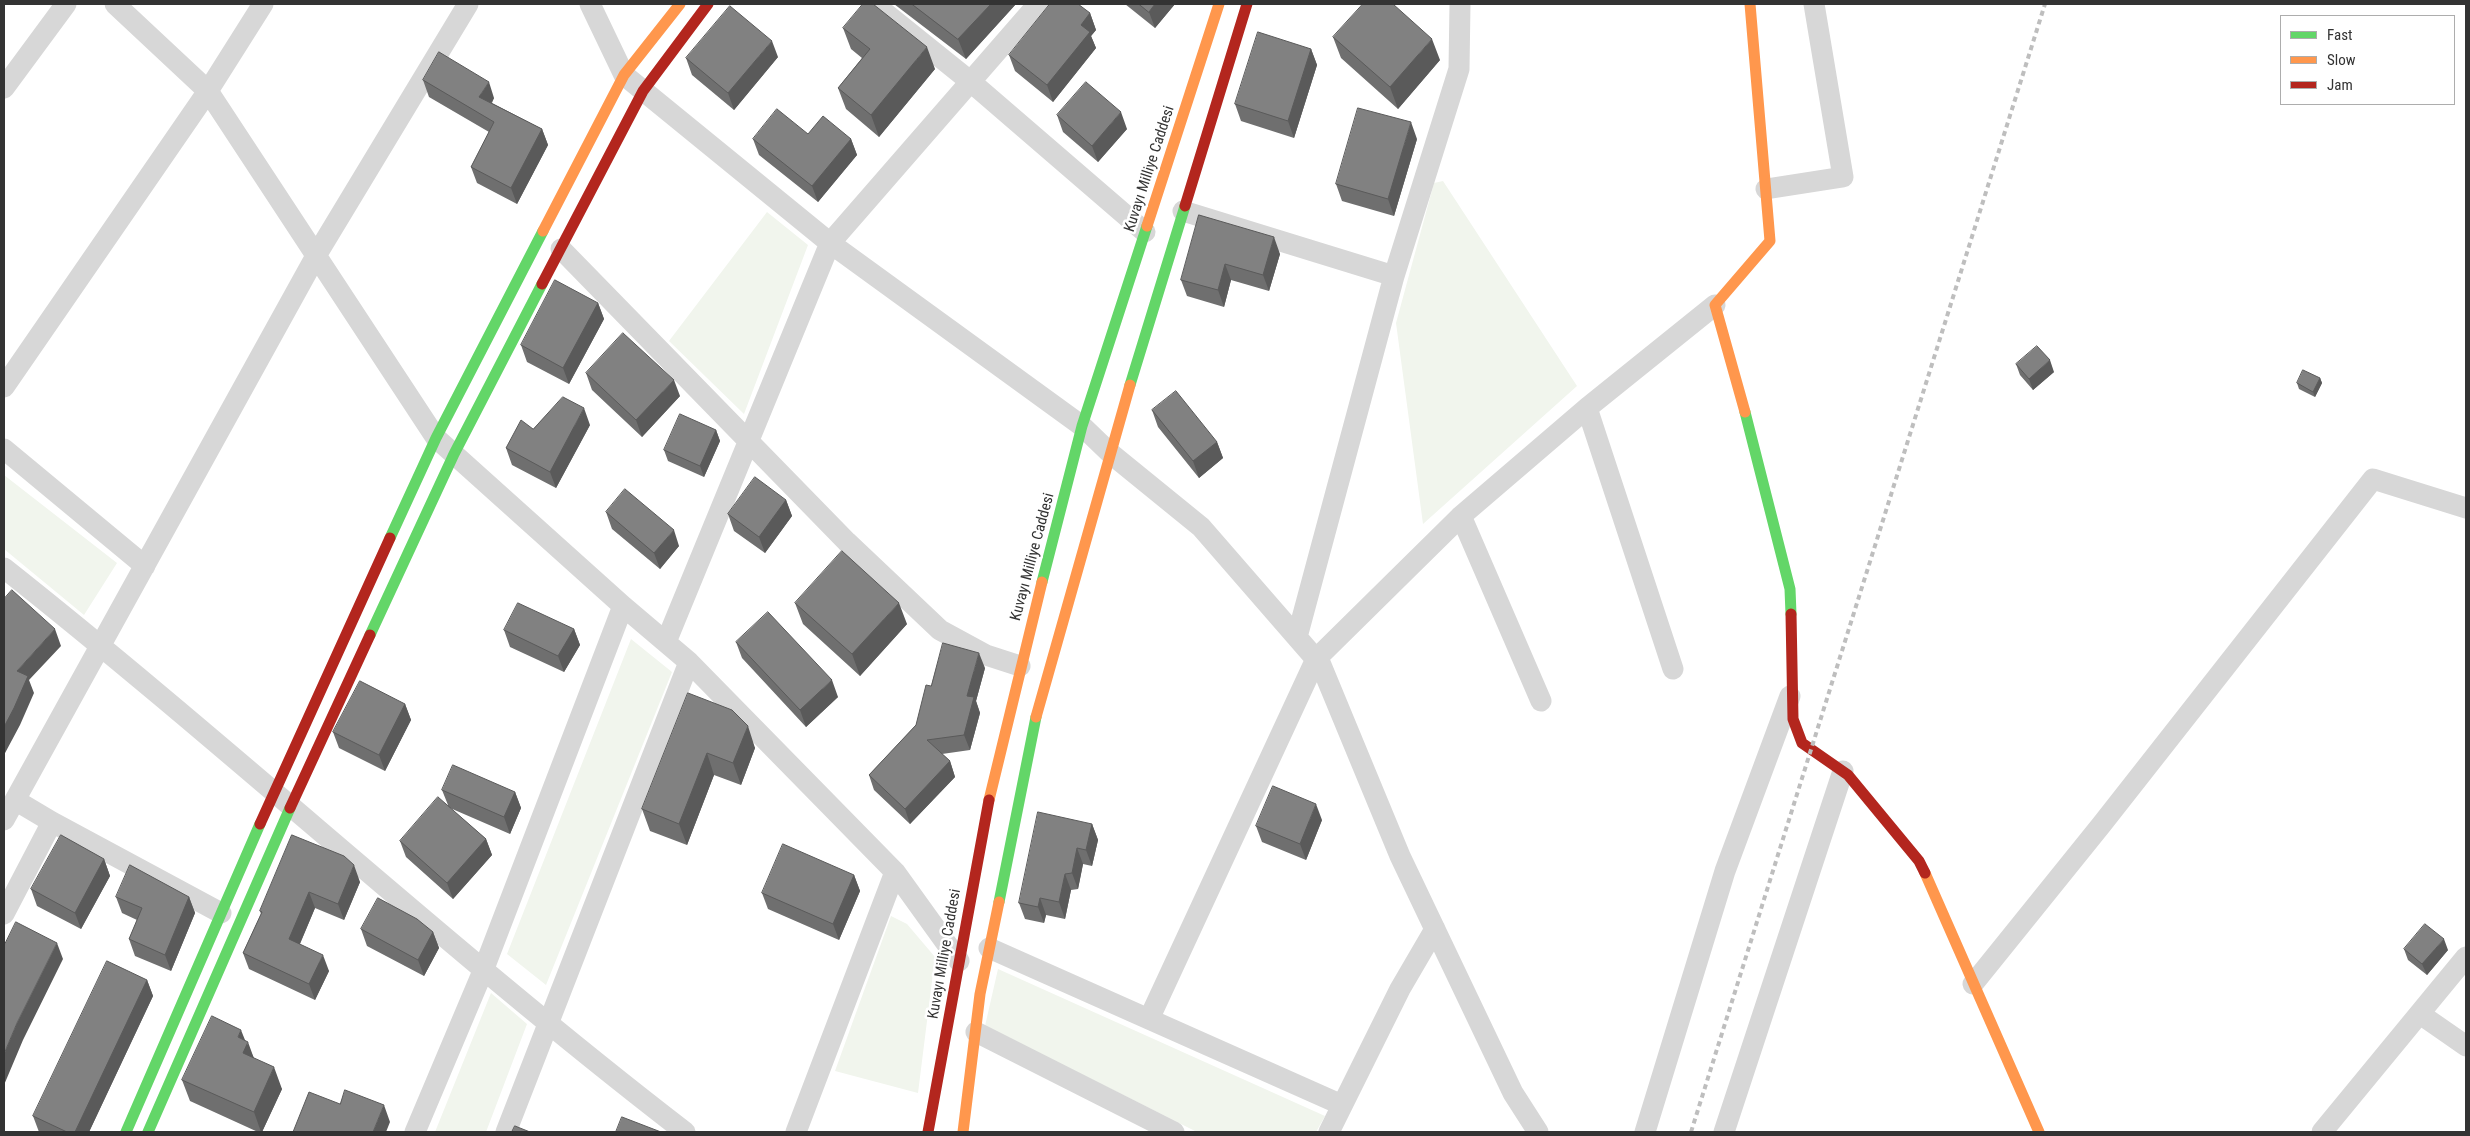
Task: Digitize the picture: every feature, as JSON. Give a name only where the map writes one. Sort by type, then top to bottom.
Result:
[{"type":"street","points":[[4,88],[66,4]]},
{"type":"street","points":[[115,4],[208,91],[436,438],[688,662],[895,872],[959,960]]},
{"type":"street","points":[[4,387],[208,91],[263,4]]},
{"type":"street","points":[[4,820],[316,254],[468,4]]},
{"type":"street","points":[[590,4],[624,76],[830,243],[1082,426],[1110,453],[1201,527],[1321,664],[1400,856],[1513,1093],[1538,1132]]},
{"type":"street","points":[[126,1132],[274,793],[436,438],[624,76],[680,4]]},
{"type":"street","points":[[148,1132],[291,807],[454,454],[643,91],[708,4]]},
{"type":"street","points":[[874,4],[971,82],[1145,232]]},
{"type":"street","points":[[666,642],[750,442],[830,243],[1038,4]]},
{"type":"street","name":"Kuvayı Milliye Caddesi","points":[[928,1132],[984,821],[1020,666],[1082,426],[1219,4]]},
{"type":"street","points":[[963,1132],[989,948],[1036,718],[1110,453],[1247,4]]},
{"type":"street","points":[[1297,637],[1394,276],[1459,69],[1460,4]]},
{"type":"street","points":[[1149,1019],[1316,659],[1461,516],[1587,408],[1715,305],[1770,241],[1750,4]]},
{"type":"street","points":[[1766,189],[1843,177],[1814,4]]},
{"type":"street","points":[[1183,212],[1394,276]]},
{"type":"street","points":[[561,249],[846,542],[940,630],[986,655],[1020,666]]},
{"type":"street","points":[[1715,305],[1759,463],[1790,589],[1793,719],[1802,744],[1848,775],[1919,861],[2039,1132]]},
{"type":"street","points":[[1587,408],[1673,669]]},
{"type":"street","points":[[4,449],[145,566]]},
{"type":"street","points":[[1973,984],[2102,824],[2373,479],[2466,508]]},
{"type":"street","points":[[1461,516],[1541,701]]},
{"type":"street","points":[[4,568],[100,644],[482,971],[550,1023],[613,1077],[685,1132]]},
{"type":"street","points":[[415,1132],[482,971],[623,606]]},
{"type":"street","points":[[506,1132],[550,1023],[688,662]]},
{"type":"street","points":[[1646,1132],[1725,871],[1791,692]]},
{"type":"street","points":[[1724,1132],[1843,771]]},
{"type":"street","points":[[15,800],[221,913]]},
{"type":"street","points":[[4,914],[52,822]]},
{"type":"street","points":[[796,1132],[895,872]]},
{"type":"street","points":[[1329,1132],[1400,989],[1435,929]]},
{"type":"street","points":[[989,948],[1342,1105]]},
{"type":"street","points":[[2322,1132],[2466,957]]},
{"type":"street","points":[[2420,1014],[2466,1046]]},
{"type":"street","points":[[976,1032],[1174,1132]]},
{"type":"shaded area","points":[[1443,181],[1577,386],[1423,524],[1396,323],[1434,183]]},
{"type":"shaded area","points":[[767,212],[808,245],[744,414],[669,341]]},
{"type":"shaded area","points":[[4,475],[117,563],[84,615],[4,549]]},
{"type":"shaded area","points":[[631,639],[672,672],[546,985],[507,954]]},
{"type":"shaded area","points":[[891,916],[907,924],[935,957],[918,1093],[835,1071]]},
{"type":"shaded area","points":[[998,969],[1325,1116],[1316,1132],[1197,1132],[985,1026]]},
{"type":"shaded area","points":[[491,993],[527,1024],[486,1132],[435,1132]]},
{"type":"building","points":[[863,4],[873,4],[927,47],[871,115],[838,88],[870,49],[843,28]]},
{"type":"building","points":[[912,4],[991,4],[958,39]]},
{"type":"building","points":[[1050,4],[1078,4],[1090,13],[1081,25],[1090,32],[1047,85],[1009,55]]},
{"type":"building","points":[[1139,4],[1155,4],[1149,12]]},
{"type":"building","points":[[1363,4],[1393,4],[1432,39],[1390,87],[1333,37]]},
{"type":"building","points":[[730,6],[772,41],[728,93],[686,58]]},
{"type":"building","points":[[1258,32],[1311,49],[1288,121],[1235,104]]},
{"type":"building","points":[[439,52],[489,82],[479,97],[542,129],[511,188],[471,167],[494,122],[423,80]]},
{"type":"building","points":[[1086,82],[1121,112],[1092,146],[1057,115]]},
{"type":"building","points":[[1358,108],[1411,122],[1388,199],[1336,184]]},
{"type":"building","points":[[777,109],[808,134],[823,116],[851,139],[812,186],[753,139]]},
{"type":"building","points":[[1199,215],[1274,237],[1263,275],[1225,264],[1218,290],[1181,280]]},
{"type":"building","points":[[555,280],[598,303],[563,368],[521,345]]},
{"type":"building","points":[[623,333],[674,380],[636,420],[586,373]]},
{"type":"building","points":[[2037,346],[2050,360],[2029,379],[2016,364]]},
{"type":"building","points":[[2303,370],[2320,378],[2313,392],[2297,383]]},
{"type":"building","points":[[1176,391],[1217,442],[1193,461],[1152,410]]},
{"type":"building","points":[[563,397],[584,408],[550,472],[506,448],[521,420],[533,429]]},
{"type":"building","points":[[680,414],[716,430],[700,466],[664,450]]},
{"type":"building","points":[[755,477],[786,500],[759,537],[728,514]]},
{"type":"building","points":[[625,489],[674,530],[654,553],[606,512]]},
{"type":"building","points":[[842,551],[899,603],[852,654],[795,603]]},
{"type":"building","points":[[12,590],[55,629],[17,671],[28,676],[4,727],[4,599]]},
{"type":"building","points":[[518,603],[574,629],[558,656],[504,630]]},
{"type":"building","points":[[768,612],[832,680],[800,710],[736,642]]},
{"type":"building","points":[[943,643],[979,653],[967,696],[974,697],[964,735],[927,740],[950,761],[905,809],[869,775],[916,725],[926,685],[931,686]]},
{"type":"building","points":[[360,681],[405,704],[379,755],[333,732]]},
{"type":"building","points":[[688,693],[732,710],[748,726],[733,763],[707,753],[679,824],[642,809]]},
{"type":"building","points":[[453,765],[515,792],[504,817],[442,790]]},
{"type":"building","points":[[1273,786],[1316,804],[1300,844],[1256,826]]},
{"type":"building","points":[[438,797],[486,839],[447,883],[400,841]]},
{"type":"building","points":[[1038,812],[1092,824],[1086,850],[1077,848],[1072,873],[1065,874],[1059,902],[1040,898],[1038,907],[1019,903]]},
{"type":"building","points":[[61,835],[104,859],[75,913],[31,889]]},
{"type":"building","points":[[292,835],[344,856],[354,865],[338,904],[309,892],[289,939],[323,955],[309,984],[243,953],[262,912],[260,911]]},
{"type":"building","points":[[783,844],[854,875],[833,924],[762,893]]},
{"type":"building","points":[[130,865],[189,897],[165,955],[129,939],[142,908],[116,897]]},
{"type":"building","points":[[378,898],[417,919],[433,932],[418,960],[361,929]]},
{"type":"building","points":[[16,922],[57,943],[17,1023],[4,1054],[4,946]]},
{"type":"building","points":[[2425,924],[2444,939],[2422,964],[2404,949]]},
{"type":"building","points":[[107,961],[147,980],[75,1132],[67,1132],[33,1116]]},
{"type":"building","points":[[212,1016],[241,1030],[238,1037],[248,1042],[243,1053],[274,1067],[254,1112],[182,1080]]},
{"type":"building","points":[[345,1090],[384,1105],[373,1132],[293,1132],[309,1092],[340,1104]]},
{"type":"building","points":[[622,1117],[661,1132],[616,1132]]},
{"type":"building","points":[[515,1126],[530,1132],[512,1132]]},
{"type":"railway","points":[[1691,1132],[2045,4]]},
{"type":"traffic: fast","points":[[1130,385],[1185,206]]},
{"type":"traffic: fast","points":[[1042,582],[1082,426],[1147,226]]},
{"type":"traffic: fast","points":[[390,538],[436,438],[543,231]]},
{"type":"traffic: fast","points":[[370,635],[454,454],[542,284]]},
{"type":"traffic: fast","points":[[1745,412],[1790,589],[1791,614]]},
{"type":"traffic: fast","points":[[999,902],[1036,717]]},
{"type":"traffic: fast","points":[[148,1132],[290,808]]},
{"type":"traffic: fast","points":[[126,1132],[260,824]]},
{"type":"traffic: slow","points":[[543,231],[624,75],[680,4]]},
{"type":"traffic: slow","points":[[1147,226],[1219,4]]},
{"type":"traffic: slow","points":[[1745,412],[1715,305],[1770,241],[1750,4]]},
{"type":"traffic: slow","points":[[1036,717],[1130,385]]},
{"type":"traffic: slow","points":[[989,800],[1042,582]]},
{"type":"traffic: slow","points":[[1925,873],[2039,1132]]},
{"type":"traffic: slow","points":[[963,1132],[980,994],[999,902]]},
{"type":"traffic: jam","points":[[542,284],[643,91],[708,4]]},
{"type":"traffic: jam","points":[[1185,206],[1247,4]]},
{"type":"traffic: jam","points":[[260,824],[390,538]]},
{"type":"traffic: jam","points":[[1791,614],[1793,719],[1802,743],[1848,775],[1919,861],[1925,873]]},
{"type":"traffic: jam","points":[[290,808],[370,635]]},
{"type":"traffic: jam","points":[[928,1132],[989,800]]}]
